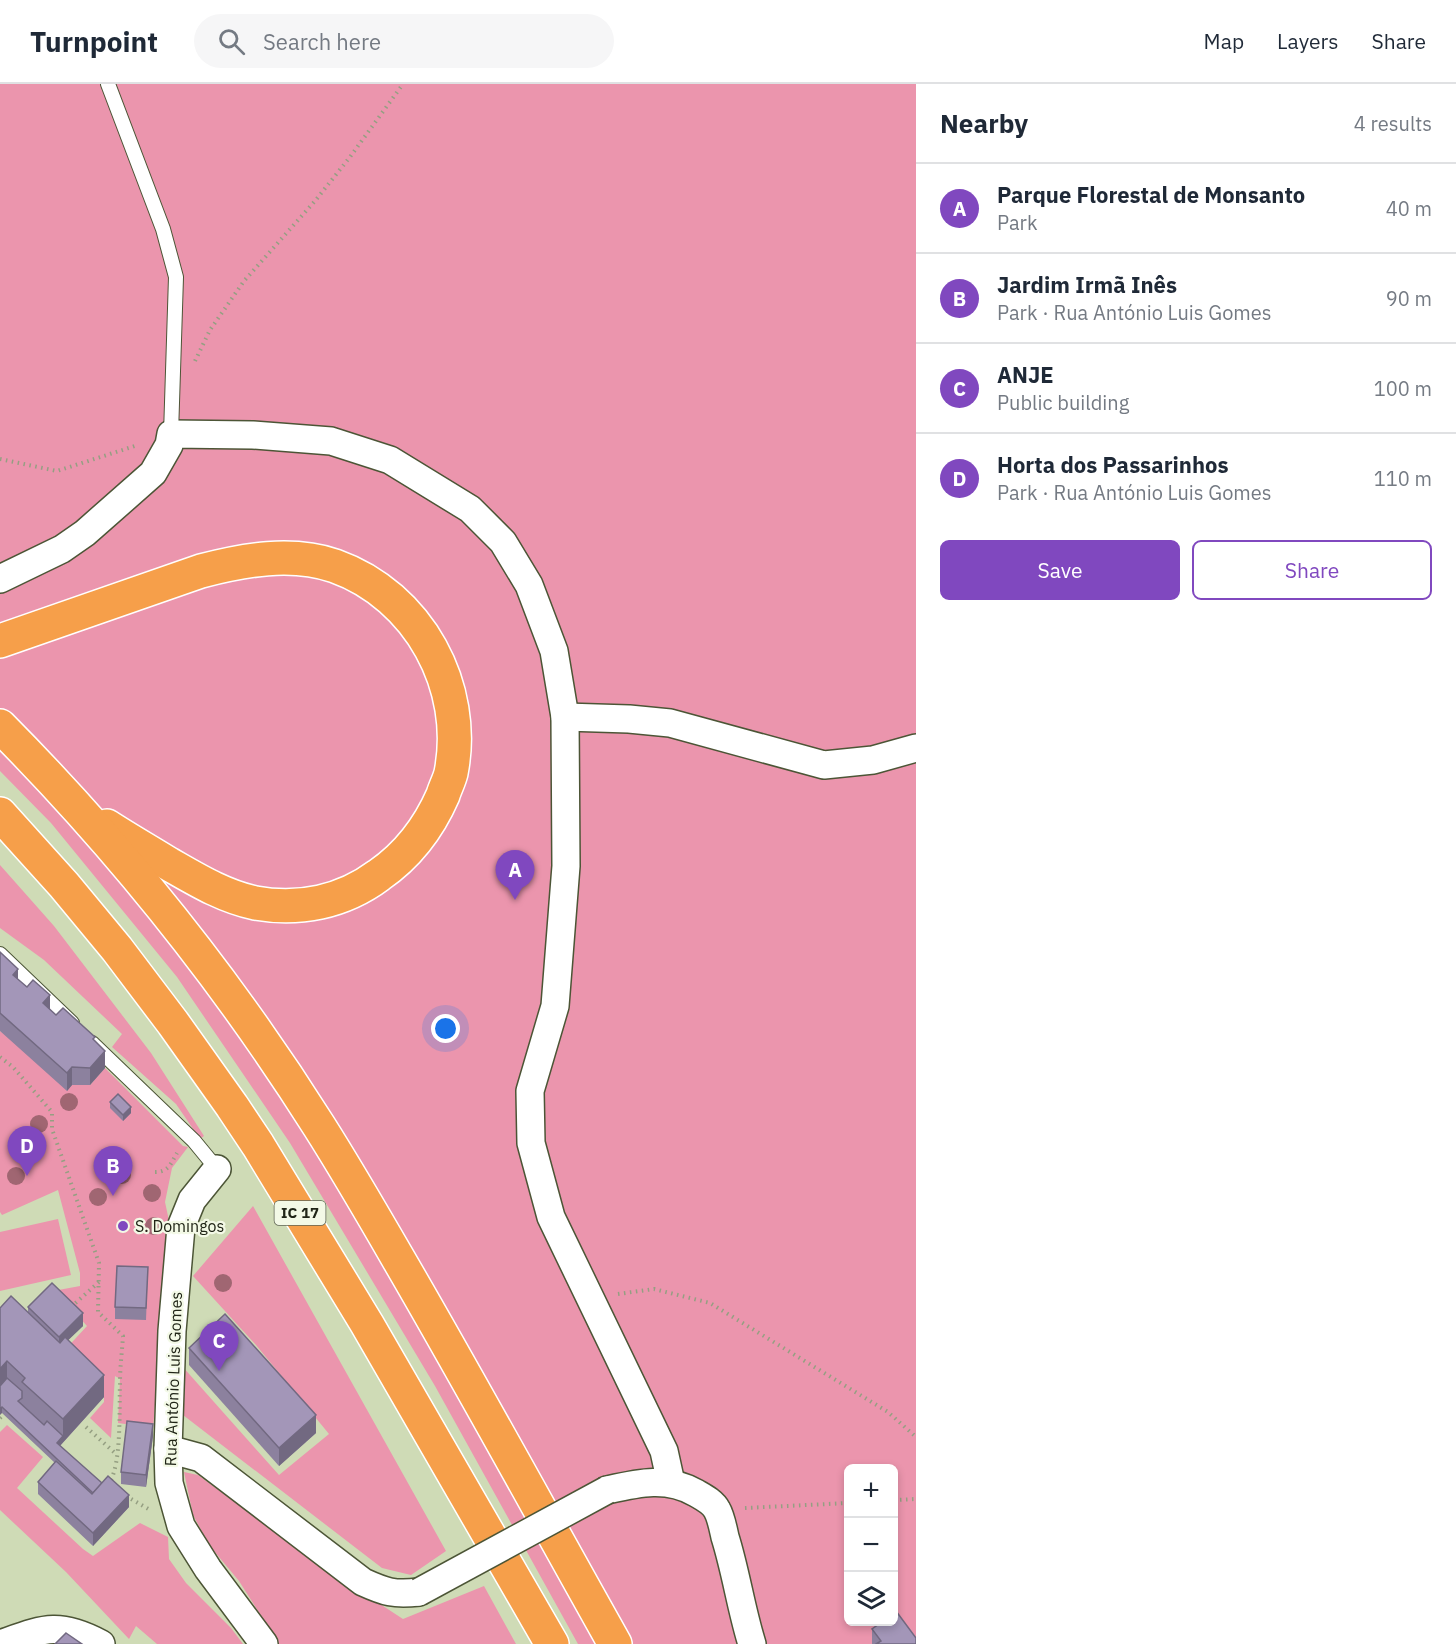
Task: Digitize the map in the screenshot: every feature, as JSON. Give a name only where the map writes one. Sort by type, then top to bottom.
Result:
[{"type":"highway","points":[[0,641],[201,571],[247,561],[282,558],[310,560],[334,566],[360,577],[380,590],[418,628],[434,653],[444,675],[454,724],[454,749],[450,776],[441,799],[427,826],[388,869],[363,887],[336,899],[310,905],[282,906],[256,903],[230,896],[206,886],[80,810]]},
{"type":"highway","points":[[0,726],[112,846],[186,939],[258,1036],[318,1125],[429,1311],[615,1644]]},
{"type":"highway","name":"IC 17","points":[[0,814],[64,885],[117,949],[179,1031],[252,1135],[373,1335],[552,1644]]},
{"type":"street","points":[[0,579],[62,549],[86,533],[153,472],[169,445],[171,434],[253,435],[331,441],[390,460],[470,509],[503,542],[529,585],[554,651],[565,717],[566,866],[555,1006],[530,1091],[531,1143],[551,1216],[664,1451],[671,1483]]},
{"type":"street","points":[[565,717],[629,718],[670,723],[824,765],[873,760],[916,748]]},
{"type":"street","name":"Rua António Luis Gomes","points":[[217,1169],[192,1200],[181,1227],[172,1332],[169,1483],[181,1526],[208,1569],[264,1644]]},
{"type":"street","points":[[168,1449],[201,1458],[363,1582],[379,1590],[400,1594],[419,1592],[607,1490],[653,1481],[671,1483],[689,1489],[706,1498],[717,1510],[733,1563],[744,1620],[752,1644]]},
{"type":"street","points":[[0,1644],[35,1632],[68,1630],[87,1636],[101,1644]]},
{"type":"lane","points":[[108,84],[163,229],[176,277],[171,434]]},
{"type":"lane","points":[[0,954],[194,1141],[217,1169]]},
{"type":"path","points":[[194,362],[210,330],[244,281],[350,157],[403,84]]},
{"type":"path","points":[[0,459],[57,471],[171,434]]},
{"type":"path","points":[[0,1057],[13,1067],[52,1112],[52,1129],[99,1263],[98,1312],[123,1336],[117,1454],[114,1476],[103,1490]]},
{"type":"path","points":[[155,1172],[165,1171],[173,1159]]},
{"type":"path","points":[[70,1307],[99,1282]]},
{"type":"path","points":[[591,1298],[654,1289],[710,1303],[888,1412],[916,1437]]},
{"type":"path","points":[[0,1418],[8,1409],[16,1417]]},
{"type":"path","points":[[86,1427],[117,1454]]},
{"type":"path","points":[[108,1484],[144,1508],[180,1522]]},
{"type":"path","points":[[898,1500],[916,1499]]},
{"type":"path","points":[[717,1510],[844,1503]]},
{"type":"shaded area","points":[[0,84],[916,84],[916,1644],[578,1644],[435,1386],[290,1143],[177,977],[51,823],[0,771]]},
{"type":"shaded area","points":[[0,865],[54,926],[151,1053],[204,1136],[200,1139],[176,1104],[112,1047],[122,1034],[44,960],[0,928]]},
{"type":"shaded area","points":[[0,1031],[72,1085],[90,1085],[105,1068],[183,1146],[188,1147],[172,1168],[165,1202],[171,1230],[162,1289],[153,1428],[118,1423],[120,1379],[115,1376],[111,1438],[90,1418],[104,1402],[104,1397],[63,1352],[87,1326],[53,1291],[80,1286],[80,1273],[58,1190],[2,1215],[0,1212]]},
{"type":"shaded area","points":[[253,1206],[446,1551],[411,1575],[382,1568],[183,1415],[182,1366],[279,1475],[329,1434],[256,1345],[193,1276]]},
{"type":"shaded area","points":[[58,1219],[71,1275],[0,1291],[0,1232]]},
{"type":"shaded area","points":[[7,1425],[43,1457],[17,1488],[93,1556],[140,1523],[168,1537],[169,1559],[186,1583],[231,1628],[243,1644],[157,1644],[136,1626],[129,1639],[66,1572],[0,1510],[0,1432]]},
{"type":"shaded area","points":[[184,1472],[198,1475],[331,1572],[403,1619],[484,1586],[516,1644],[279,1644],[239,1581],[209,1545],[193,1515]]},
{"type":"building","points":[[0,952],[18,969],[13,975],[27,987],[33,980],[50,995],[43,1003],[56,1015],[63,1008],[95,1037],[93,1039],[105,1051],[90,1068],[72,1067],[67,1073],[0,1013]]},
{"type":"building","points":[[118,1094],[131,1107],[123,1115],[110,1102]]},
{"type":"building","points":[[117,1266],[148,1267],[146,1308],[115,1307]]},
{"type":"building","points":[[52,1283],[83,1313],[59,1337],[28,1307]]},
{"type":"building","points":[[11,1296],[60,1343],[65,1337],[104,1375],[63,1419],[22,1382],[25,1378],[7,1361],[0,1369],[0,1308]]},
{"type":"building","points":[[225,1314],[316,1415],[279,1448],[189,1348]]},
{"type":"building","points":[[7,1378],[22,1391],[22,1398],[18,1401],[44,1425],[47,1421],[63,1436],[57,1443],[102,1483],[93,1493],[2,1407],[0,1409],[0,1386]]},
{"type":"building","points":[[127,1421],[153,1424],[146,1475],[121,1472]]},
{"type":"building","points":[[56,1461],[92,1494],[108,1476],[129,1495],[93,1533],[38,1482]]},
{"type":"building","points":[[898,1614],[916,1638],[916,1644],[876,1644],[881,1641],[872,1629],[876,1626],[898,1626]]},
{"type":"building","points":[[66,1633],[82,1644],[55,1644]]},
{"type":"place","name":"Parque Florestal de Monsanto","points":[[515,900]]},
{"type":"place","name":"Horta dos Passarinhos","points":[[27,1176]]},
{"type":"place","name":"Jardim Irmã Inês","points":[[113,1196]]},
{"type":"place","name":"S. Domingos","points":[[123,1226]]},
{"type":"place","name":"ANJE","points":[[219,1371]]}]
